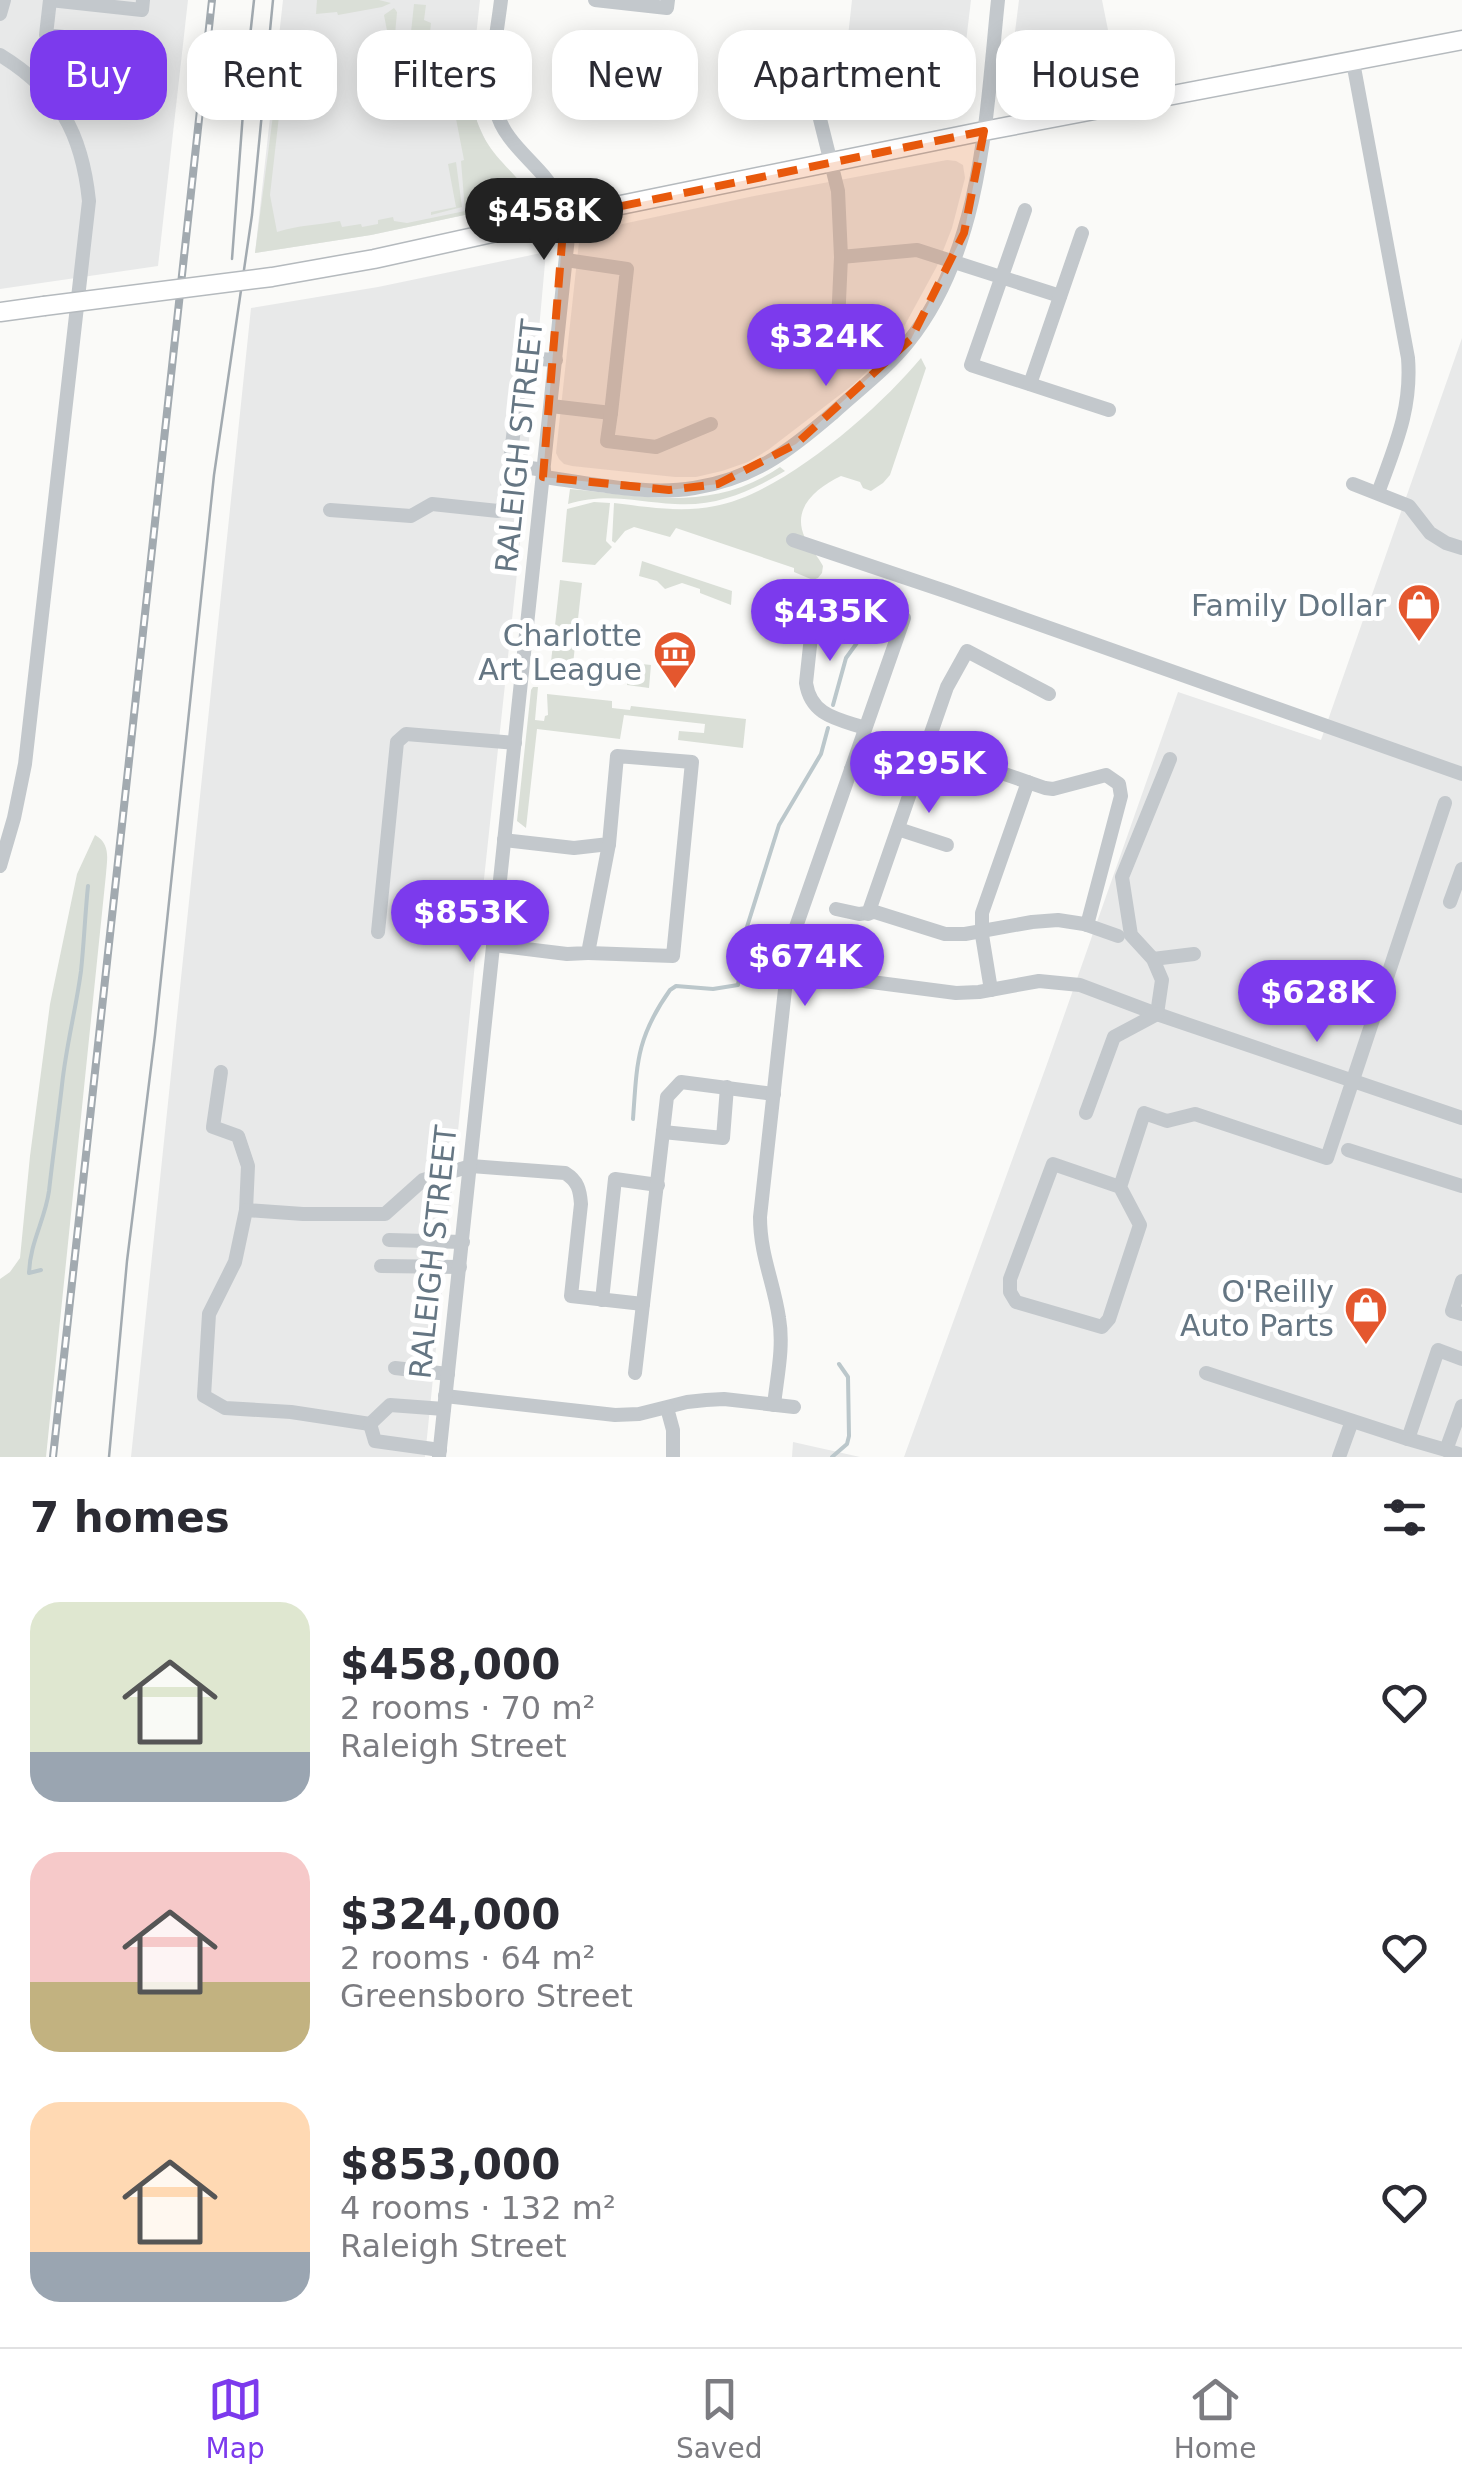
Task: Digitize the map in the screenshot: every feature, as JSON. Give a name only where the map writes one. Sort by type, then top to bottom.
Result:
[{"type":"main road","points":[[0,312],[272,278],[830,161],[1462,40]]},
{"type":"street","points":[[0,14],[4,0]]},
{"type":"street","points":[[47,30],[50,0],[142,10],[142,0]]},
{"type":"street","name":"RALEIGH STREET","points":[[440,1453],[568,238],[561,202],[550,183],[504,130],[496,110],[493,73],[501,0]]},
{"type":"street","points":[[596,0],[667,8],[668,0]]},
{"type":"street","points":[[510,465],[634,488],[689,489],[718,484],[773,461],[892,361],[926,316],[964,233],[984,131],[998,0]]},
{"type":"street","points":[[0,55],[32,76],[54,99],[80,147],[89,201],[25,764],[0,866]]},
{"type":"street","points":[[1353,62],[1410,383],[1407,408],[1378,493]]},
{"type":"street","points":[[820,120],[838,191],[841,257],[837,345]]},
{"type":"street","points":[[1025,210],[971,365],[1109,410]]},
{"type":"street","points":[[1030,384],[1082,233]]},
{"type":"street","points":[[841,257],[917,250],[1060,296]]},
{"type":"street","points":[[566,260],[627,268],[607,442],[656,447],[710,424]]},
{"type":"street","points":[[330,510],[411,516],[432,504],[498,511],[505,504],[520,377],[527,363],[556,360]]},
{"type":"street","points":[[551,406],[611,413]]},
{"type":"street","points":[[1353,484],[1409,506],[1430,533],[1462,548]]},
{"type":"street","points":[[793,540],[1462,774]]},
{"type":"street","points":[[816,590],[806,683],[809,698],[828,715],[866,728]]},
{"type":"street","points":[[774,1405],[780,1322],[760,1231],[790,944],[904,618]]},
{"type":"street","points":[[868,914],[947,687],[967,651],[1049,694]]},
{"type":"street","points":[[378,932],[397,742],[406,734],[515,743]]},
{"type":"street","points":[[926,747],[1053,788],[1106,775],[1119,784],[1122,796],[1086,925]]},
{"type":"street","points":[[494,945],[566,954],[672,956],[692,762],[617,756],[609,844],[588,952]]},
{"type":"street","points":[[1157,1014],[1162,980],[1153,959],[1131,936],[1122,877],[1170,759]]},
{"type":"street","points":[[851,769],[911,790]]},
{"type":"street","points":[[991,990],[981,931],[985,904],[1028,782]]},
{"type":"street","points":[[1120,1187],[1053,1164],[1010,1279],[1010,1292],[1016,1302],[1102,1327],[1109,1319],[1140,1225],[1120,1187],[1144,1113],[1167,1121],[1195,1114],[1328,1158],[1445,803]]},
{"type":"street","points":[[898,829],[946,846]]},
{"type":"street","points":[[504,840],[574,848],[609,844]]},
{"type":"street","points":[[1450,902],[1462,869]]},
{"type":"street","points":[[836,909],[851,914],[874,912],[945,934],[1045,921],[1086,925],[1118,936]]},
{"type":"street","points":[[1153,959],[1194,954]]},
{"type":"street","points":[[764,968],[968,993],[1039,981],[1067,982],[1462,1118]]},
{"type":"street","points":[[1086,1114],[1114,1037],[1157,1014]]},
{"type":"street","points":[[221,1072],[213,1126],[238,1136],[248,1166],[246,1210],[235,1262],[208,1314],[204,1396],[225,1408],[291,1412],[370,1424]]},
{"type":"street","points":[[636,1373],[667,1098],[680,1082],[774,1094]]},
{"type":"street","points":[[664,1132],[722,1138],[728,1087]]},
{"type":"street","points":[[1348,1150],[1462,1186]]},
{"type":"street","points":[[246,1210],[385,1214],[423,1180],[471,1166],[566,1173],[575,1180],[582,1204],[571,1296],[643,1304]]},
{"type":"street","points":[[602,1300],[615,1180],[658,1185]]},
{"type":"street","points":[[388,1240],[462,1242]]},
{"type":"street","points":[[381,1266],[460,1267]]},
{"type":"street","points":[[1462,1280],[1452,1311],[1462,1314]]},
{"type":"street","points":[[1408,1438],[1438,1350],[1462,1358]]},
{"type":"street","points":[[394,1368],[448,1374]]},
{"type":"street","points":[[1206,1372],[1462,1455]]},
{"type":"street","points":[[370,1424],[390,1404],[444,1403],[615,1415],[638,1414],[687,1402],[724,1400],[794,1407]]},
{"type":"street","points":[[1446,1450],[1462,1406]]},
{"type":"street","points":[[668,1408],[673,1457]]},
{"type":"street","points":[[1339,1457],[1352,1421]]},
{"type":"street","points":[[370,1424],[375,1441],[440,1453]]},
{"type":"highlighted area","points":[[984,131],[964,233],[911,339],[796,444],[718,484],[669,490],[543,477],[564,218]]},
{"type":"shaded area","points":[[0,0],[188,0],[158,266],[0,289]]},
{"type":"shaded area","points":[[283,0],[480,0],[477,30],[357,30],[357,120],[477,120],[496,157],[535,200],[371,235],[255,253],[270,120],[337,120],[337,30],[280,30]]},
{"type":"shaded area","points":[[317,0],[391,3],[338,15],[316,14]]},
{"type":"shaded area","points":[[852,0],[971,0],[967,30],[849,30]]},
{"type":"shaded area","points":[[1019,0],[1102,0],[1108,30],[1015,30]]},
{"type":"shaded area","points":[[414,4],[426,5],[424,20],[431,23],[430,30],[411,30]]},
{"type":"shaded area","points":[[394,8],[395,30],[387,30],[384,15]]},
{"type":"shaded area","points":[[272,120],[279,120],[270,195],[277,232],[340,221],[342,227],[362,227],[393,217],[394,221],[407,223],[465,211],[461,161],[464,160],[456,120],[477,120],[487,143],[535,200],[371,235],[255,253]]},
{"type":"shaded area","points":[[947,160],[963,165],[965,178],[937,266],[900,334],[854,384],[768,450],[722,471],[675,477],[572,466],[559,459],[556,453],[580,233]]},
{"type":"shaded area","points":[[456,162],[462,207],[431,215],[456,207],[448,164]]},
{"type":"shaded area","points":[[546,252],[517,573],[425,1457],[131,1457],[251,308],[378,287]]},
{"type":"shaded area","points":[[1462,338],[1462,1457],[904,1457],[1178,692],[1321,740]]},
{"type":"shaded area","points":[[921,358],[926,368],[890,475],[871,491],[860,482],[841,476],[815,493],[804,508],[801,517],[805,538],[823,566],[818,578],[813,580],[794,572],[794,568],[676,528],[670,537],[634,527],[615,543],[612,541],[614,503],[664,509],[715,506],[741,498],[798,468],[855,425]]},
{"type":"shaded area","points":[[780,467],[785,471],[759,485],[705,503],[609,498],[568,504],[570,489],[651,497],[703,496],[729,491]]},
{"type":"shaded area","points":[[594,502],[610,503],[606,541],[612,547],[595,565],[562,562],[567,509]]},
{"type":"shaded area","points":[[642,561],[732,591],[731,605],[682,583],[665,589],[657,581],[639,576]]},
{"type":"shaded area","points":[[560,580],[582,583],[572,673],[550,671]]},
{"type":"shaded area","points":[[632,663],[651,665],[649,688],[627,685]]},
{"type":"shaded area","points":[[533,687],[538,687],[535,720],[544,721],[548,715],[547,694],[612,701],[612,708],[630,710],[631,706],[746,719],[743,748],[678,740],[679,731],[704,733],[705,724],[624,715],[620,739],[537,729],[526,828],[517,821]]},
{"type":"shaded area","points":[[95,835],[106,847],[107,863],[46,1457],[0,1457],[0,1279],[20,1258],[50,1004],[77,874]]},
{"type":"shaded area","points":[[793,1442],[860,1457],[792,1457]]},
{"type":"waterway","points":[[833,705],[846,658],[880,611]]},
{"type":"waterway","points":[[633,1119],[644,1037],[670,990],[676,986],[713,989],[738,985],[746,930],[779,825],[821,754],[828,728]]},
{"type":"waterway","points":[[41,1270],[29,1273],[49,1191],[81,971],[88,886]]},
{"type":"waterway","points":[[832,1457],[847,1444],[849,1436],[848,1377],[839,1364]]},
{"type":"tram line","points":[[232,259],[254,0]]},
{"type":"tram line","points":[[109,1457],[214,475],[252,215],[273,0]]},
{"type":"railway","points":[[53,1457],[212,0]]},
{"type":"place","name":"Family Dollar","points":[[1419,643]]},
{"type":"place","name":"Charlotte Art League","points":[[675,690]]},
{"type":"place","name":"O'Reilly Auto Parts","points":[[1366,1346]]}]
